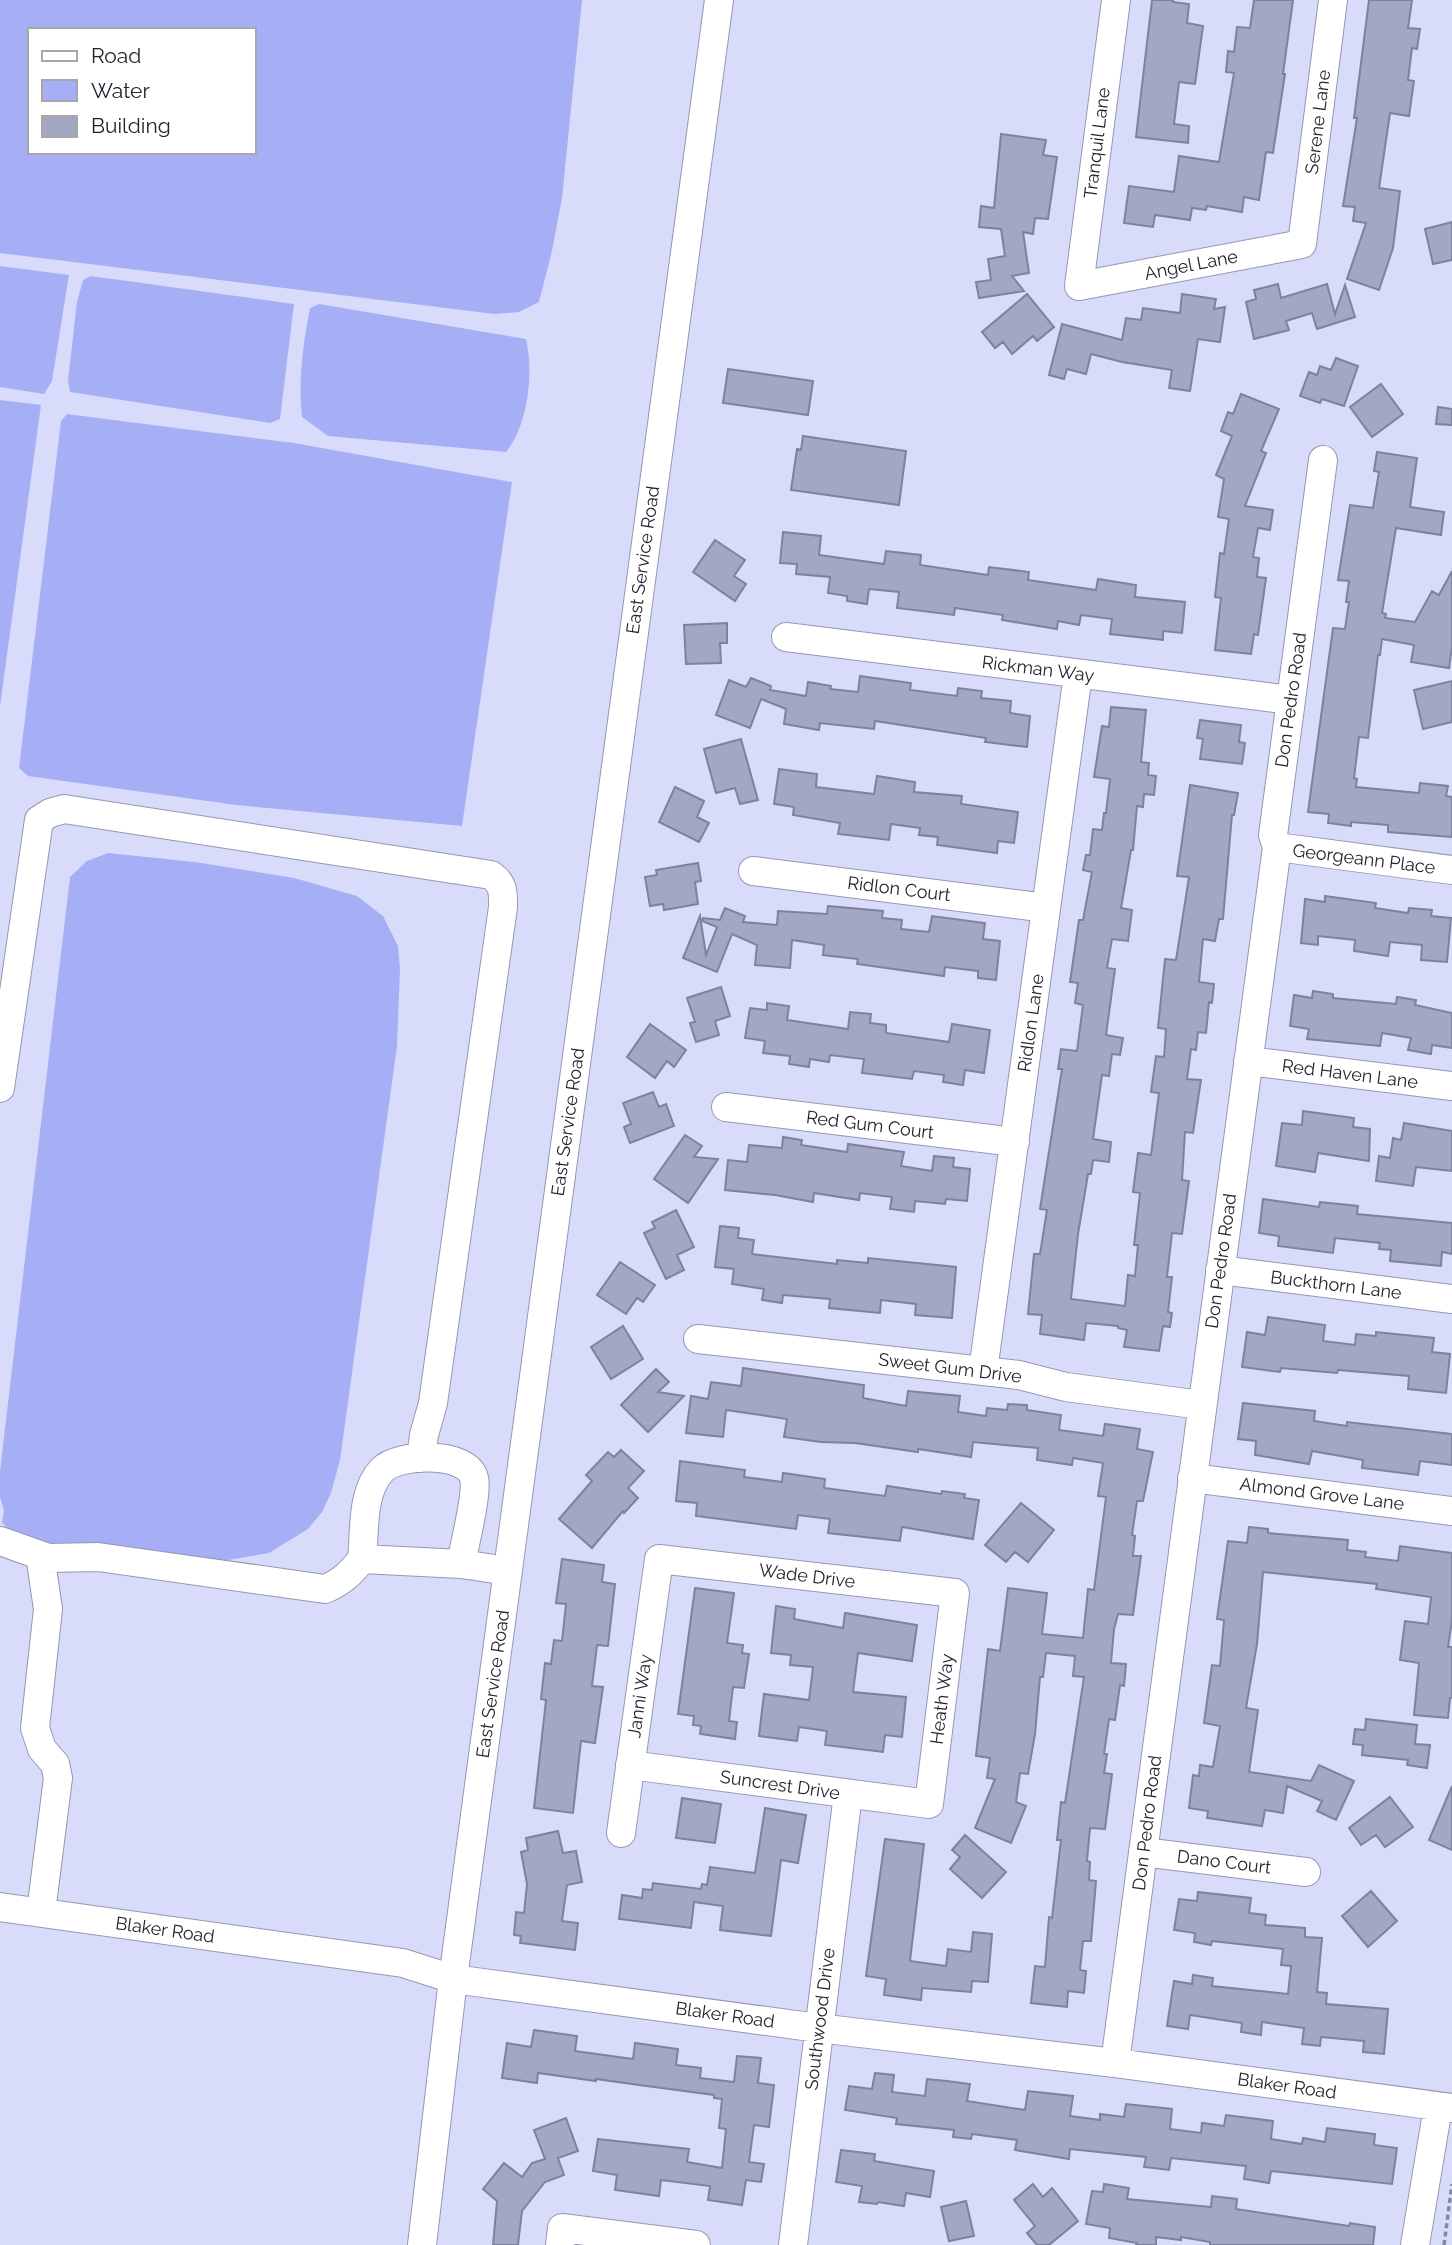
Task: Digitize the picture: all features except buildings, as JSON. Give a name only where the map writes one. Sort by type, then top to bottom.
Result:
[{"type":"street","name":"East Service Road","points":[[422,2245],[453,1979],[719,0]]},
{"type":"street","name":"Tranquil Lane","points":[[1079,286],[1116,0]]},
{"type":"street","name":"Serene Lane","points":[[1302,244],[1333,0]]},
{"type":"street","name":"Angel Lane","points":[[1079,286],[1302,244]]},
{"type":"street","name":"Don Pedro Road","points":[[1115,2063],[1277,847],[1273,835],[1323,460]]},
{"type":"street","name":"Rickman Way","points":[[786,637],[1291,700]]},
{"type":"street","name":"Ridlon Lane","points":[[984,1371],[1078,674]]},
{"type":"street","points":[[0,1088],[39,820],[50,813],[64,809],[491,875],[498,879],[503,886],[503,908],[433,1403],[421,1458]]},
{"type":"street","name":"Georgeann Place","points":[[1277,847],[1452,870]]},
{"type":"street","name":"Ridlon Court","points":[[753,871],[1046,908]]},
{"type":"street","name":"Red Haven Lane","points":[[1248,1061],[1452,1086]]},
{"type":"street","name":"Red Gum Court","points":[[726,1107],[1015,1142]]},
{"type":"street","name":"Buckthorn Lane","points":[[1220,1270],[1452,1299]]},
{"type":"street","name":"Sweet Gum Drive","points":[[698,1339],[1019,1375],[1066,1387],[1201,1405]]},
{"type":"street","points":[[0,1541],[48,1558],[98,1557],[325,1589],[350,1574],[362,1559],[367,1502],[373,1483],[383,1468],[403,1459],[438,1458],[464,1464],[474,1477],[475,1490],[461,1564]]},
{"type":"street","name":"Almond Grove Lane","points":[[1192,1478],[1452,1511]]},
{"type":"street","points":[[40,1555],[48,1609],[35,1728],[42,1749],[55,1763],[58,1778],[41,1912]]},
{"type":"street","points":[[362,1559],[461,1564],[508,1571]]},
{"type":"street","name":"Wade Drive","points":[[659,1559],[955,1593]]},
{"type":"street","name":"Janni Way","points":[[621,1833],[659,1559]]},
{"type":"street","name":"Heath Way","points":[[929,1804],[955,1593]]},
{"type":"street","name":"Suncrest Drive","points":[[630,1765],[929,1804]]},
{"type":"street","name":"Southwood Drive","points":[[793,2245],[848,1794]]},
{"type":"street","name":"Dano Court","points":[[1143,1852],[1306,1872]]},
{"type":"street","name":"Blaker Road","points":[[0,1907],[403,1963],[453,1979],[1445,2107]]},
{"type":"street","points":[[1415,2245],[1445,2107]]},
{"type":"street","points":[[560,2245],[562,2228],[696,2245]]},
{"type":"path","points":[[1444,2245],[1452,2184]]},
{"type":"water","points":[[0,0],[582,0],[562,198],[539,302],[519,312],[494,314],[0,253]]},
{"type":"water","points":[[0,266],[69,275],[52,381],[44,394],[0,387]]},
{"type":"water","points":[[91,276],[294,304],[280,419],[270,423],[70,392],[68,380],[77,302],[83,280]]},
{"type":"water","points":[[319,304],[526,339],[529,367],[527,398],[520,428],[506,452],[328,436],[302,417],[301,376],[305,335],[310,308]]},
{"type":"water","points":[[0,400],[41,405],[0,706]]},
{"type":"water","points":[[67,414],[294,443],[512,482],[462,826],[236,805],[28,776],[19,768],[61,421]]},
{"type":"water","points":[[108,853],[195,862],[294,878],[357,896],[383,916],[398,946],[400,969],[397,1046],[340,1460],[331,1493],[322,1512],[308,1529],[269,1553],[228,1560],[182,1559],[40,1542],[8,1530],[2,1522],[4,1510],[0,1497],[0,1471],[70,877],[87,861]]}]
